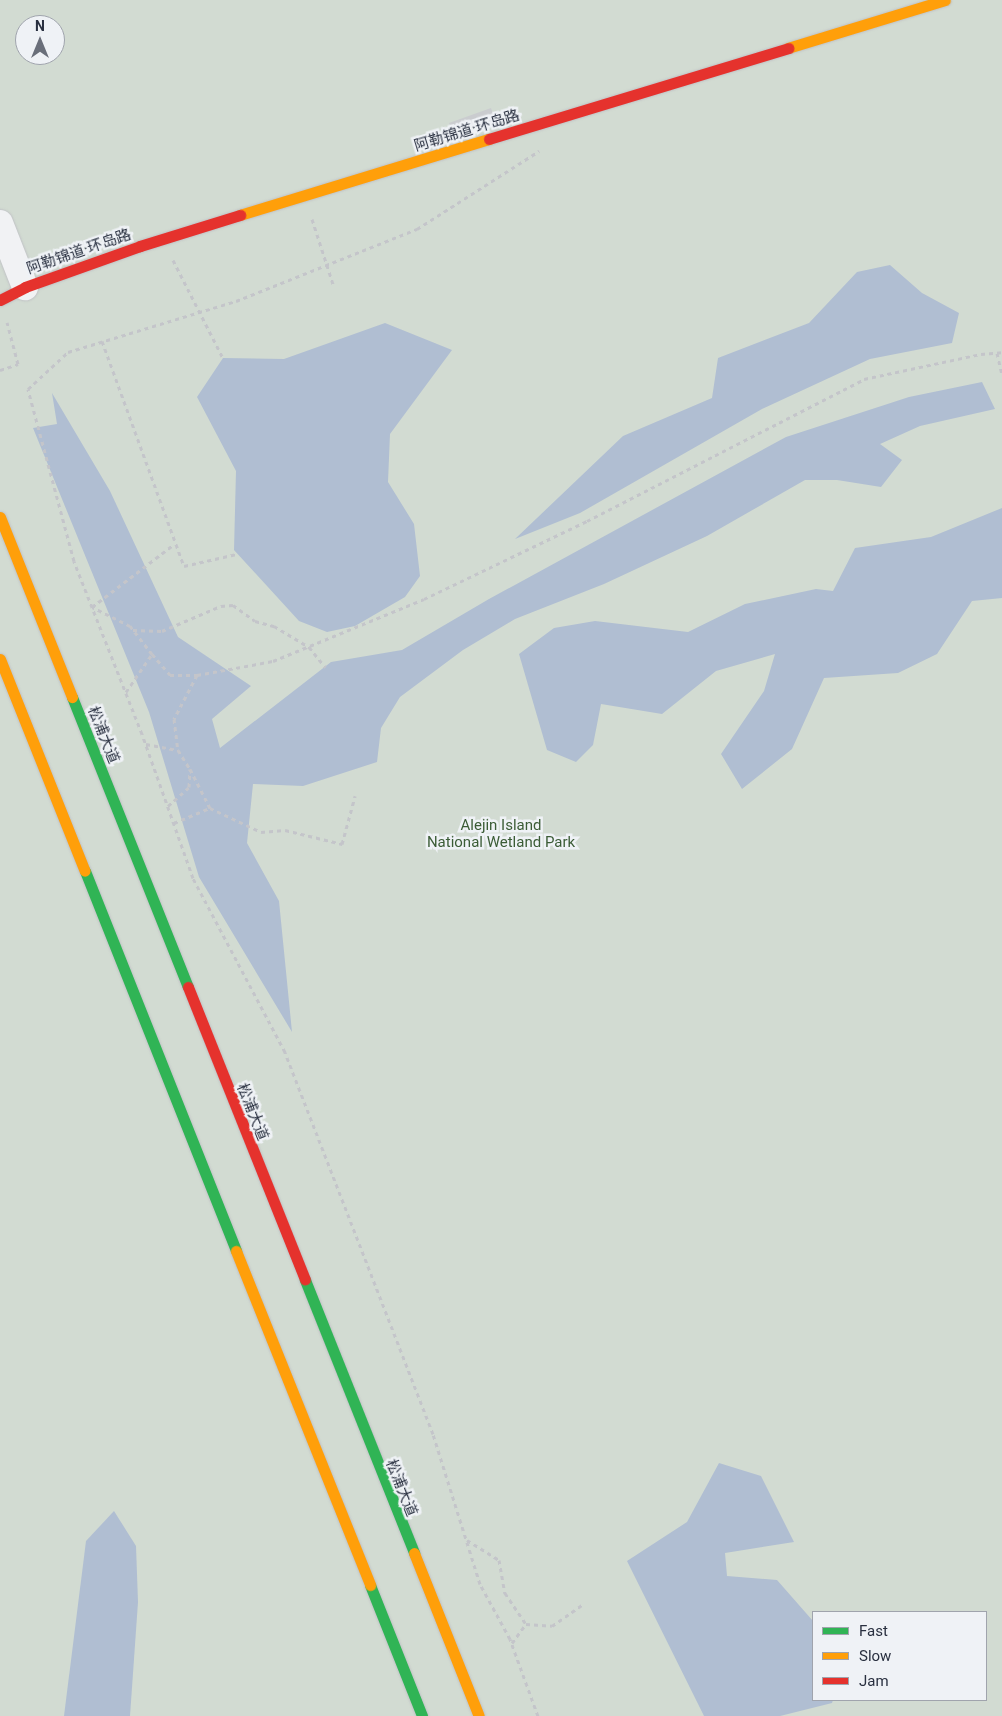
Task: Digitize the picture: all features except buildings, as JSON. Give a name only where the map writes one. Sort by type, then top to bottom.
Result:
[{"type":"main road","name":"阿勒锦道·环岛路","points":[[1,300],[25,287],[162,240],[945,0]]},
{"type":"main road","name":"松浦大道","points":[[0,517],[479,1716]]},
{"type":"main road","points":[[0,659],[422,1716]]},
{"type":"street","points":[[0,223],[25,287]]},
{"type":"path","points":[[538,1716],[512,1642],[480,1584],[433,1434],[285,1052],[193,878],[146,744],[74,562],[28,390],[68,352],[201,312],[417,229],[548,146]]},
{"type":"path","points":[[304,196],[329,264],[334,287]]},
{"type":"path","points":[[162,240],[201,312],[223,358]]},
{"type":"path","points":[[0,370],[18,364],[1,300]]},
{"type":"path","points":[[102,341],[173,545],[184,566],[237,554]]},
{"type":"path","points":[[92,606],[133,630],[170,674],[198,675],[273,661],[424,599],[578,525],[864,379],[1000,352],[1002,375]]},
{"type":"path","points":[[92,606],[173,545]]},
{"type":"path","points":[[133,630],[162,631],[221,606],[233,605],[255,621],[274,626],[309,647],[325,667]]},
{"type":"path","points":[[126,693],[152,654]]},
{"type":"path","points":[[198,675],[174,719],[178,750],[210,808],[261,832],[285,830],[342,844],[355,796]]},
{"type":"path","points":[[146,744],[178,750]]},
{"type":"path","points":[[168,806],[188,787],[190,769]]},
{"type":"path","points":[[174,823],[210,808]]},
{"type":"path","points":[[466,1540],[498,1560],[505,1593],[526,1624]]},
{"type":"path","points":[[526,1624],[552,1626],[582,1605]]},
{"type":"path","points":[[512,1642],[526,1624]]},
{"type":"green space","name":"Alejin Island National Wetland Park","points":[[0,0],[1002,0],[1002,1716],[0,1716]]},
{"type":"water","points":[[890,265],[922,293],[959,313],[952,343],[870,359],[762,409],[580,513],[515,539],[623,436],[712,398],[718,358],[809,323],[857,272]]},
{"type":"water","points":[[385,323],[452,350],[390,434],[388,482],[414,524],[420,576],[405,597],[355,626],[327,632],[299,621],[234,550],[236,471],[197,397],[223,358],[284,359]]},
{"type":"water","points":[[982,382],[995,409],[920,426],[880,444],[902,460],[881,487],[837,480],[805,480],[707,536],[604,584],[515,619],[463,650],[400,697],[381,728],[377,762],[303,786],[253,784],[247,843],[279,901],[292,1032],[199,877],[149,712],[33,428],[57,424],[52,393],[110,491],[178,637],[251,686],[212,719],[220,748],[331,662],[402,650],[489,599],[786,437],[909,397]]},
{"type":"water","points":[[1002,508],[1002,598],[972,601],[937,654],[898,673],[824,678],[792,749],[742,789],[721,754],[764,691],[775,654],[716,671],[662,714],[601,704],[593,745],[576,762],[547,750],[519,654],[554,628],[595,621],[688,632],[745,604],[816,589],[833,591],[855,548],[931,537]]},
{"type":"water","points":[[719,1463],[761,1476],[794,1542],[725,1553],[727,1576],[777,1580],[812,1620],[812,1701],[833,1701],[832,1703],[780,1716],[704,1716],[627,1561],[687,1522]]},
{"type":"water","points":[[114,1511],[136,1546],[138,1602],[130,1716],[64,1716],[86,1541]]},
{"type":"traffic: fast","points":[[72,697],[188,987]]},
{"type":"traffic: fast","points":[[85,871],[236,1251]]},
{"type":"traffic: fast","points":[[305,1280],[414,1553]]},
{"type":"traffic: fast","points":[[370,1585],[422,1716]]},
{"type":"traffic: slow","points":[[788,48],[945,0]]},
{"type":"traffic: slow","points":[[240,215],[489,139]]},
{"type":"traffic: slow","points":[[0,517],[72,697]]},
{"type":"traffic: slow","points":[[0,659],[85,871]]},
{"type":"traffic: slow","points":[[236,1251],[370,1585]]},
{"type":"traffic: slow","points":[[414,1553],[479,1716]]},
{"type":"traffic: jam","points":[[489,139],[788,48]]},
{"type":"traffic: jam","points":[[0,300],[25,287],[140,246],[240,215]]},
{"type":"traffic: jam","points":[[188,987],[305,1280]]}]
